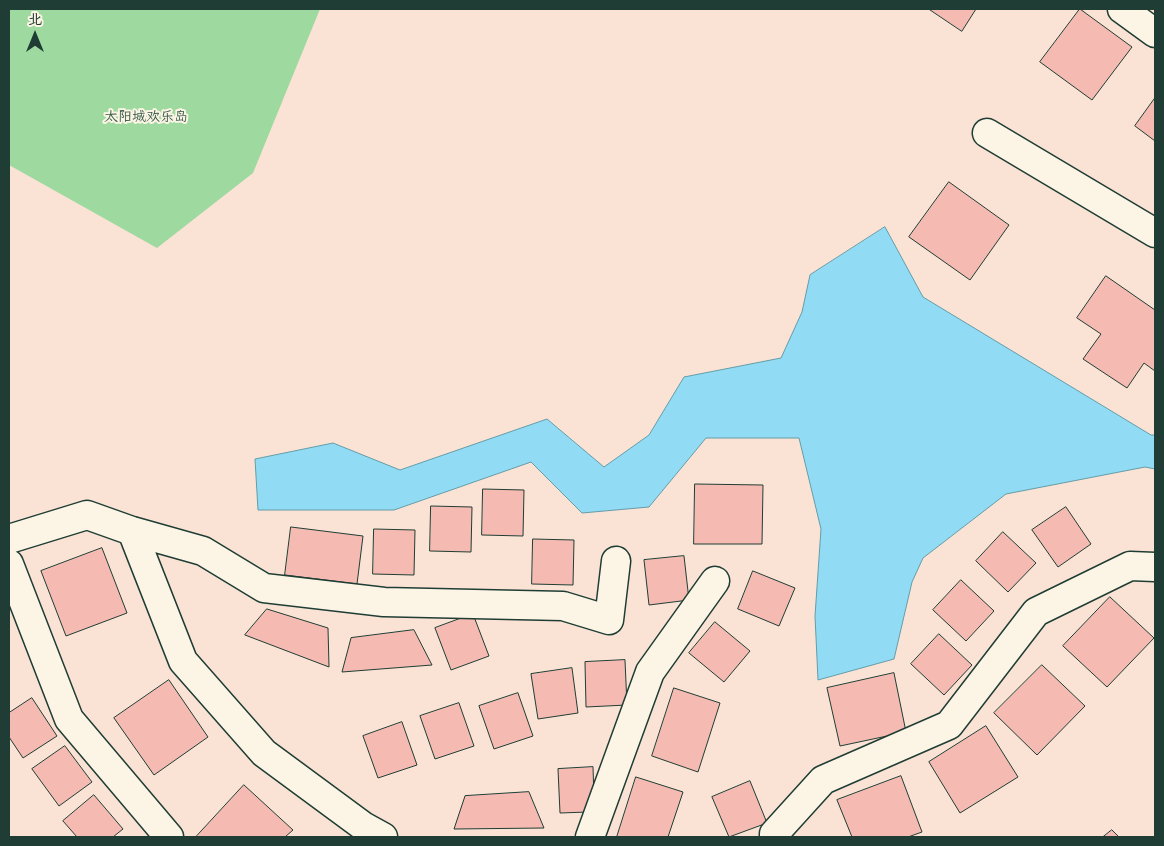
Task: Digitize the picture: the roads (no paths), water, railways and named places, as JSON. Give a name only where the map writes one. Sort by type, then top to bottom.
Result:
[{"type":"street","points":[[1122,9],[1155,33]]},
{"type":"street","points":[[987,133],[1155,233]]},
{"type":"street","points":[[9,538],[87,515],[132,531],[203,551],[264,588],[384,602],[563,606],[610,620],[616,561]]},
{"type":"street","points":[[132,531],[183,661],[264,753],[364,826],[383,837]]},
{"type":"street","points":[[9,564],[69,719],[169,837]]},
{"type":"street","points":[[774,837],[774,834],[823,780],[949,725],[1036,612],[1130,566],[1155,567]]},
{"type":"street","points":[[590,837],[650,672],[715,581]]},
{"type":"water","points":[[885,227],[923,297],[1151,435],[1155,435],[1155,469],[1145,467],[1006,494],[923,558],[912,582],[894,659],[818,680],[815,616],[821,529],[799,438],[706,438],[649,507],[582,513],[531,462],[394,510],[258,510],[255,459],[333,443],[400,470],[547,419],[604,467],[649,435],[684,377],[781,358],[802,312],[810,275]]},
{"type":"park label","name":"太阳城欢乐岛","points":[[146,117]]}]
